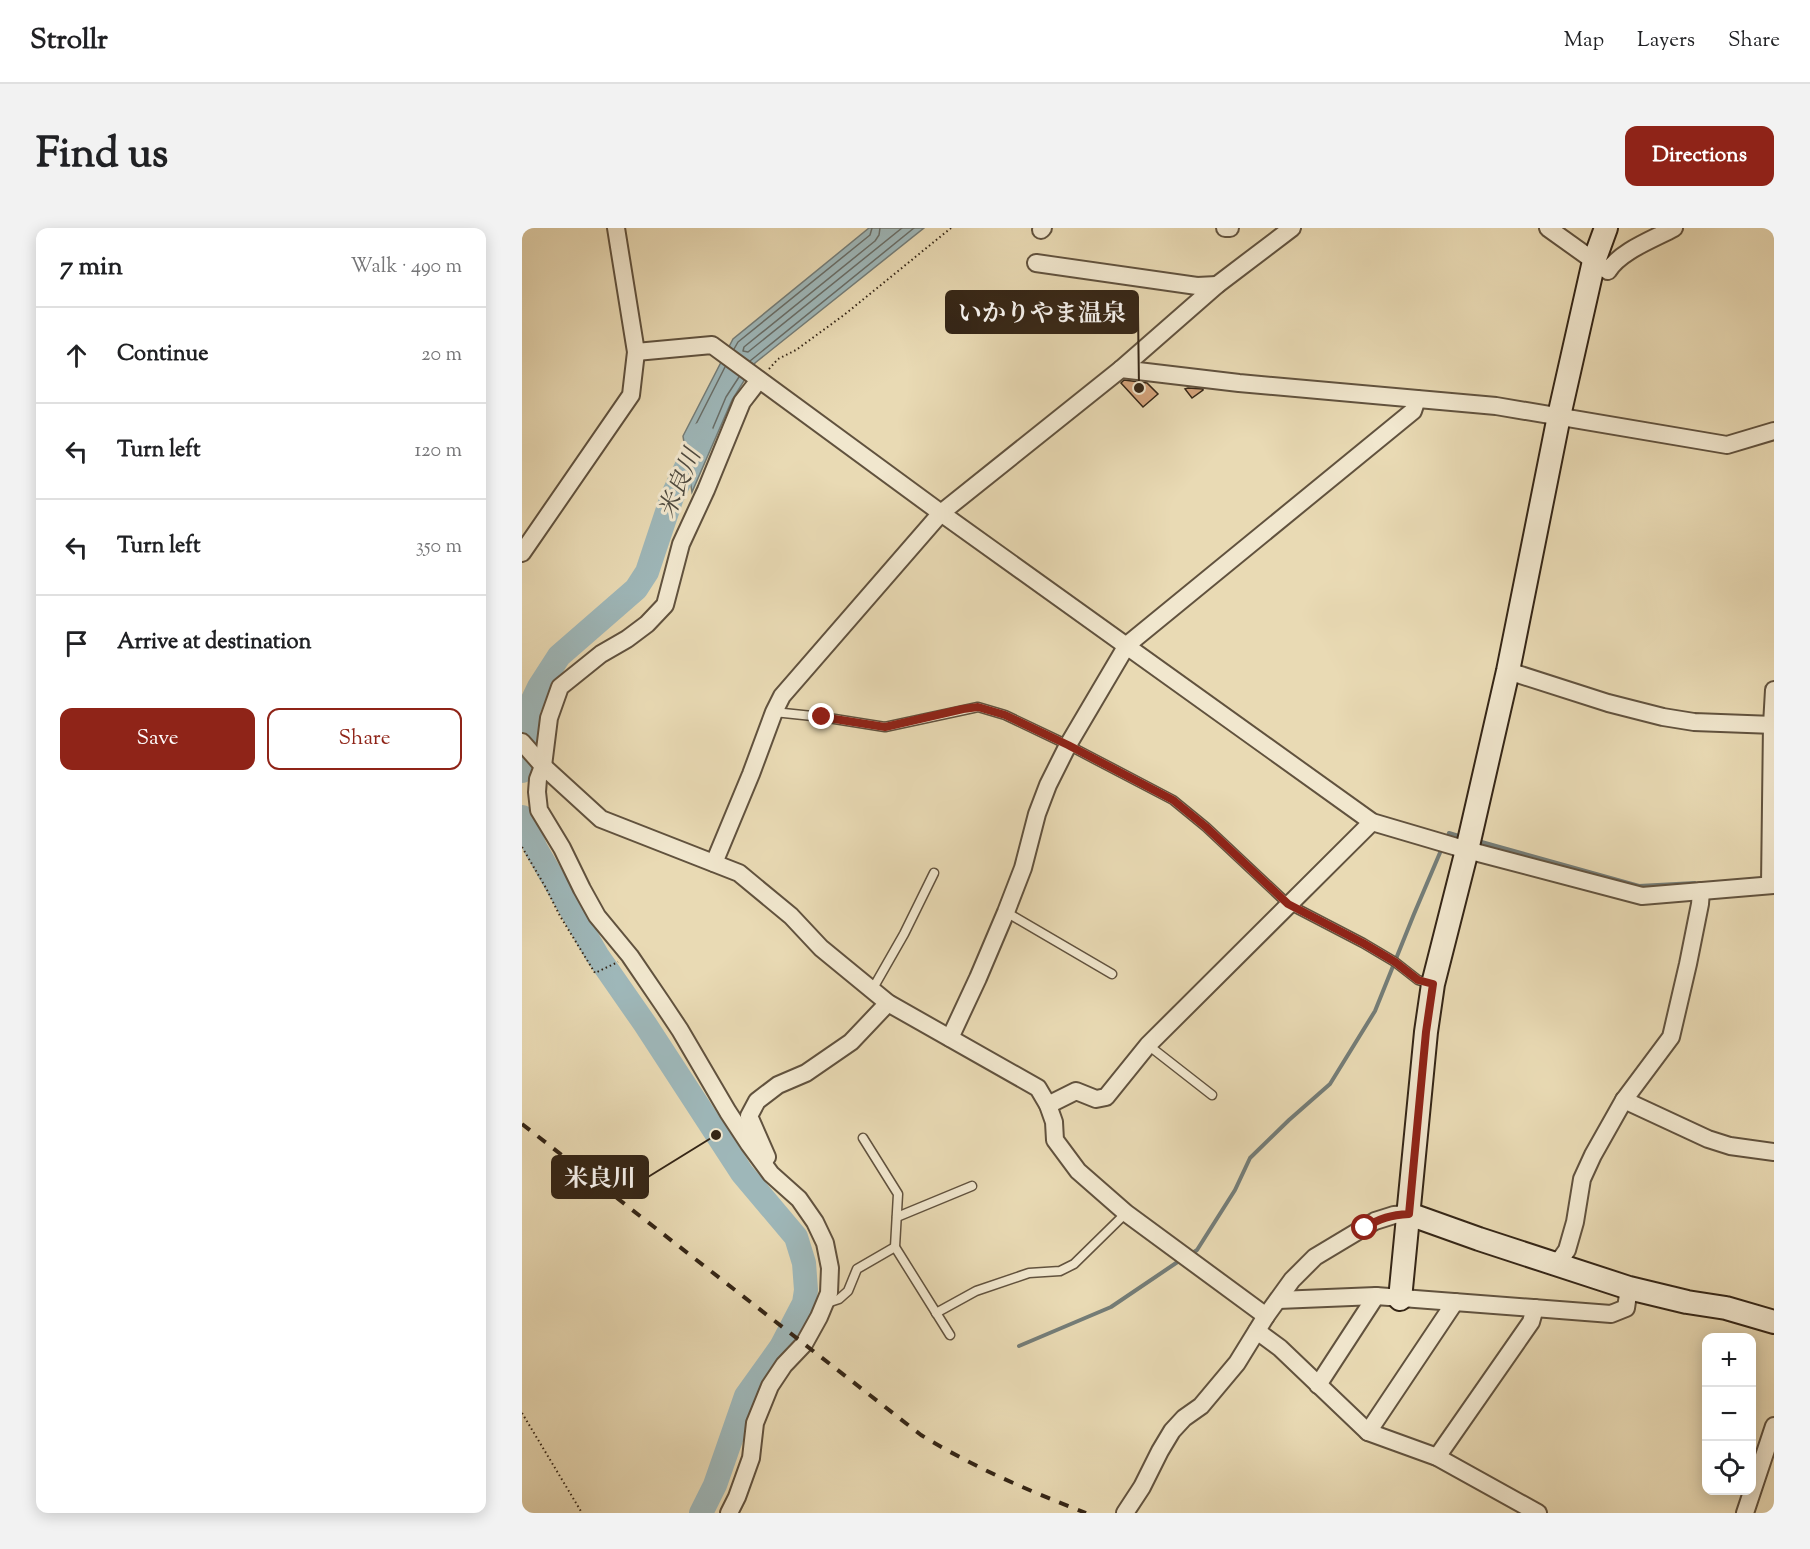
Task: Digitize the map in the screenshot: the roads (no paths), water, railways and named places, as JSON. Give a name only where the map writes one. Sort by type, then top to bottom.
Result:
[{"type":"street","points":[[522,553],[631,394],[636,352],[616,228]]},
{"type":"street","points":[[714,863],[782,696],[941,513],[1121,369],[1216,285],[1292,228]]},
{"type":"street","points":[[1548,228],[1608,271],[1621,256],[1674,228]]},
{"type":"street","points":[[1400,1299],[1425,1043],[1433,984],[1467,850],[1508,671],[1559,416],[1594,261],[1606,228]]},
{"type":"street","points":[[1036,263],[1197,286],[1216,285]]},
{"type":"street","points":[[636,352],[712,345],[941,513],[1372,822],[1467,850],[1642,896],[1772,885],[1774,690]]},
{"type":"street","points":[[1121,369],[1496,406],[1727,445],[1774,431]]},
{"type":"street","points":[[729,1513],[740,1505],[751,1458],[755,1423],[771,1386],[783,1365],[804,1344],[828,1293],[830,1268],[825,1243],[799,1198],[771,1174],[728,1112],[680,1030],[630,956],[597,916],[562,848],[539,810],[537,786],[543,766],[549,718],[560,687],[601,654],[647,624],[665,605],[681,544],[714,473],[742,402],[759,380]]},
{"type":"street","points":[[950,1038],[1006,912],[1023,868],[1048,785],[1068,745],[1127,645],[1413,411],[1417,399]]},
{"type":"street","points":[[1508,671],[1663,717],[1694,722],[1773,725]]},
{"type":"street","points":[[522,742],[543,766],[601,819],[739,873],[791,916],[821,948],[888,1003],[1038,1088],[1054,1122],[1055,1140],[1078,1171],[1126,1213],[1266,1316]]},
{"type":"street","points":[[1048,1106],[1076,1091],[1096,1099],[1106,1096],[1148,1045],[1372,822]]},
{"type":"street","points":[[1557,1264],[1567,1250],[1575,1222],[1581,1179],[1624,1100],[1671,1037],[1688,964],[1701,891]]},
{"type":"street","points":[[771,1174],[765,1150],[749,1116],[757,1101],[778,1085],[806,1073],[851,1042],[888,1003]]},
{"type":"street","points":[[1624,1100],[1708,1139],[1730,1146],[1774,1152]]},
{"type":"street","points":[[1125,1513],[1172,1431],[1184,1418],[1202,1406],[1237,1363],[1292,1280],[1315,1257],[1375,1221],[1394,1215],[1409,1214],[1629,1288],[1687,1302],[1726,1308],[1774,1322]]},
{"type":"street","points":[[1278,1300],[1376,1296],[1611,1314],[1626,1308],[1629,1288]]},
{"type":"street","points":[[1318,1385],[1376,1296]]},
{"type":"street","points":[[1368,1432],[1455,1302]]},
{"type":"street","points":[[1437,1457],[1532,1322],[1535,1308]]},
{"type":"street","points":[[1257,1331],[1280,1348],[1368,1432],[1437,1457],[1538,1513]]},
{"type":"street","points":[[1745,1513],[1774,1426]]},
{"type":"lane","points":[[774,712],[885,727],[978,707],[1005,715],[1173,800],[1206,827],[1288,904],[1395,962],[1418,980],[1433,984]]},
{"type":"lane","points":[[872,990],[904,934],[934,873]]},
{"type":"lane","points":[[1006,912],[1112,974]]},
{"type":"lane","points":[[1148,1045],[1212,1095]]},
{"type":"lane","points":[[863,1138],[898,1194],[896,1247],[950,1335]]},
{"type":"lane","points":[[897,1217],[972,1186]]},
{"type":"lane","points":[[936,1313],[976,1291],[1029,1273],[1060,1271],[1074,1264],[1126,1213]]},
{"type":"lane","points":[[824,1304],[839,1299],[848,1291],[857,1269],[896,1247]]},
{"type":"water","points":[[869,228],[924,228],[755,363],[732,400],[692,492],[683,436],[733,339]]},
{"type":"waterway","name":"米良川","points":[[522,771],[532,745],[528,710],[539,687],[559,656],[636,589],[647,572],[672,497],[702,434]]},
{"type":"waterway","name":"米良川","points":[[522,817],[536,849],[597,955],[742,1173],[796,1237],[804,1263],[806,1290],[804,1303],[781,1347],[746,1396],[715,1485],[701,1513]]},
{"type":"waterway","points":[[1447,839],[1449,833],[1462,837]]},
{"type":"waterway","points":[[1478,841],[1639,886],[1695,883]]},
{"type":"waterway","points":[[1191,1254],[1197,1250],[1235,1190],[1250,1158],[1330,1084],[1375,1011],[1442,848]]},
{"type":"waterway","points":[[1019,1346],[1111,1307],[1182,1259]]},
{"type":"railway","points":[[522,1124],[921,1435],[1002,1478],[1086,1513]]},
{"type":"place","name":"いかりやま温泉","points":[[1139,388]]},
{"type":"place","name":"米良川","points":[[716,1135]]}]
